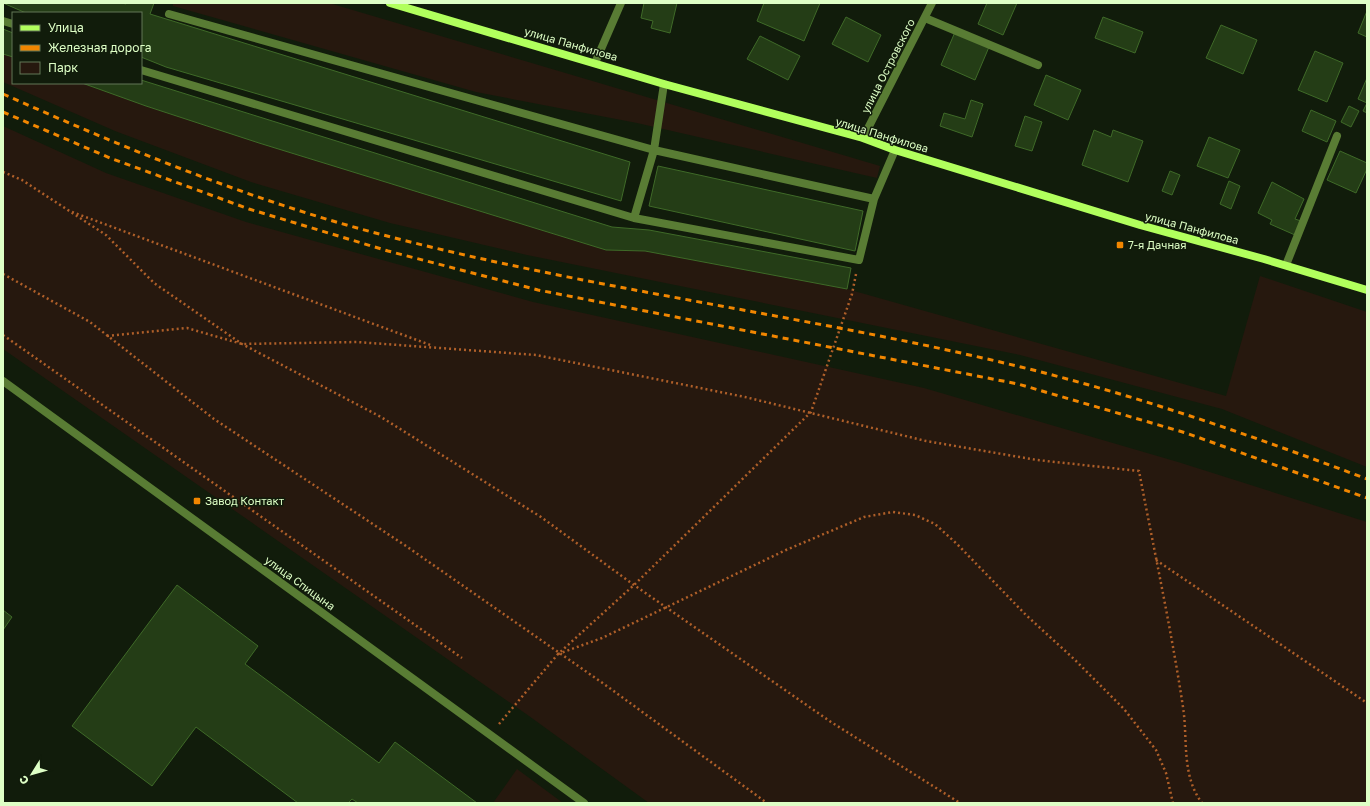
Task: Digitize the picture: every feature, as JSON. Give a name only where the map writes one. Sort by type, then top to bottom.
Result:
[{"type":"main road","name":"улица Панфилова","points":[[390,3],[595,62],[664,84],[863,138],[895,150],[1140,225],[1367,290]]},
{"type":"street","points":[[595,62],[621,3]]},
{"type":"street","name":"улица Островского","points":[[863,138],[932,3]]},
{"type":"street","points":[[169,14],[654,150],[874,199]]},
{"type":"street","points":[[925,18],[1038,66]]},
{"type":"street","points":[[142,70],[634,218],[859,260],[874,199],[895,150]]},
{"type":"street","points":[[634,218],[654,150],[664,84]]},
{"type":"street","points":[[1286,266],[1337,136]]},
{"type":"street","name":"улица Спицына","points":[[3,381],[584,803]]},
{"type":"path","points":[[3,172],[22,180],[106,235],[154,283],[242,344],[381,417],[541,517],[634,585],[831,722],[960,803]]},
{"type":"path","points":[[66,210],[437,347]]},
{"type":"path","points":[[490,734],[558,654],[634,585],[811,412],[852,294],[859,260]]},
{"type":"path","points":[[3,274],[90,322],[214,419],[406,546],[558,654],[604,684],[767,803]]},
{"type":"path","points":[[107,336],[187,328],[242,344],[357,342],[536,355],[745,397],[926,441],[1037,460],[1139,471],[1184,708],[1187,763],[1194,792],[1202,803]]},
{"type":"path","points":[[3,335],[462,658]]},
{"type":"path","points":[[558,654],[602,638],[786,550],[864,517],[893,512],[915,515],[935,524],[957,544],[1026,615],[1074,659],[1124,709],[1156,750],[1166,773],[1173,803]]},
{"type":"path","points":[[1156,560],[1367,703]]},
{"type":"green space","points":[[173,3],[329,3],[880,166],[877,178],[637,123],[476,92],[173,6]]},
{"type":"green space","points":[[3,54],[12,57],[12,84],[85,84],[146,106],[259,143],[606,250],[645,251],[847,289],[1226,396],[1260,276],[1367,312],[1367,467],[1222,409],[1020,355],[527,255],[390,223],[251,182],[115,131],[3,82]]},
{"type":"green space","points":[[3,126],[106,173],[246,222],[533,302],[924,388],[1178,462],[1367,522],[1367,803],[649,803],[529,716],[3,349]]},
{"type":"green space","points":[[517,769],[563,803],[493,803]]},
{"type":"building","points":[[3,3],[154,3],[150,14],[630,162],[621,201],[166,67],[142,57],[142,12],[24,12]]},
{"type":"building","points":[[644,3],[677,3],[670,33],[651,28],[653,21],[641,18]]},
{"type":"building","points":[[764,3],[820,3],[804,41],[757,21]]},
{"type":"building","points":[[987,3],[1017,3],[1003,35],[978,24]]},
{"type":"building","points":[[1367,11],[1367,37],[1358,33]]},
{"type":"building","points":[[846,17],[881,35],[868,62],[832,44]]},
{"type":"building","points":[[1103,17],[1143,32],[1135,53],[1095,38]]},
{"type":"building","points":[[1221,25],[1257,40],[1243,74],[1206,58]]},
{"type":"building","points":[[3,29],[12,33],[12,57],[3,54]]},
{"type":"building","points":[[955,32],[989,47],[975,80],[941,65]]},
{"type":"building","points":[[760,36],[800,56],[788,80],[747,59]]},
{"type":"building","points":[[1315,51],[1343,63],[1327,102],[1298,90]]},
{"type":"building","points":[[1046,75],[1081,90],[1068,120],[1034,105]]},
{"type":"building","points":[[1367,78],[1367,103],[1358,99]]},
{"type":"building","points":[[142,80],[612,227],[649,230],[851,268],[847,289],[645,251],[606,250],[259,143],[146,106],[85,84],[142,84]]},
{"type":"building","points":[[971,100],[983,104],[972,137],[940,126],[944,113],[965,119]]},
{"type":"building","points":[[1367,103],[1367,113],[1363,111]]},
{"type":"building","points":[[1349,106],[1359,111],[1351,127],[1341,122]]},
{"type":"building","points":[[1311,110],[1336,121],[1327,142],[1302,131]]},
{"type":"building","points":[[1025,116],[1042,122],[1032,151],[1015,146]]},
{"type":"building","points":[[1094,130],[1111,137],[1113,130],[1143,141],[1128,182],[1082,165]]},
{"type":"building","points":[[1209,137],[1240,150],[1228,178],[1197,166]]},
{"type":"building","points":[[1340,151],[1367,163],[1367,169],[1356,193],[1327,180]]},
{"type":"building","points":[[658,166],[863,211],[855,251],[649,206]]},
{"type":"building","points":[[1170,171],[1180,175],[1172,195],[1162,191]]},
{"type":"building","points":[[1229,181],[1240,186],[1231,209],[1220,204]]},
{"type":"building","points":[[1272,182],[1304,199],[1295,219],[1301,221],[1295,235],[1270,224],[1272,220],[1258,213]]},
{"type":"building","points":[[177,585],[258,646],[245,664],[379,763],[395,742],[477,803],[358,803],[352,799],[348,803],[298,803],[196,727],[152,786],[72,726]]},
{"type":"building","points":[[3,610],[12,617],[3,630]]},
{"type":"railway","points":[[3,94],[194,174],[243,192],[341,223],[469,256],[548,273],[864,333],[1021,367],[1065,378],[1196,418],[1281,447],[1367,479]]},
{"type":"railway","points":[[3,112],[110,158],[249,209],[388,251],[538,290],[1018,384],[1186,433],[1367,498]]},
{"type":"place","name":"7-я Дачная","points":[[1120,245]]},
{"type":"place","name":"Завод Контакт","points":[[197,501]]}]
